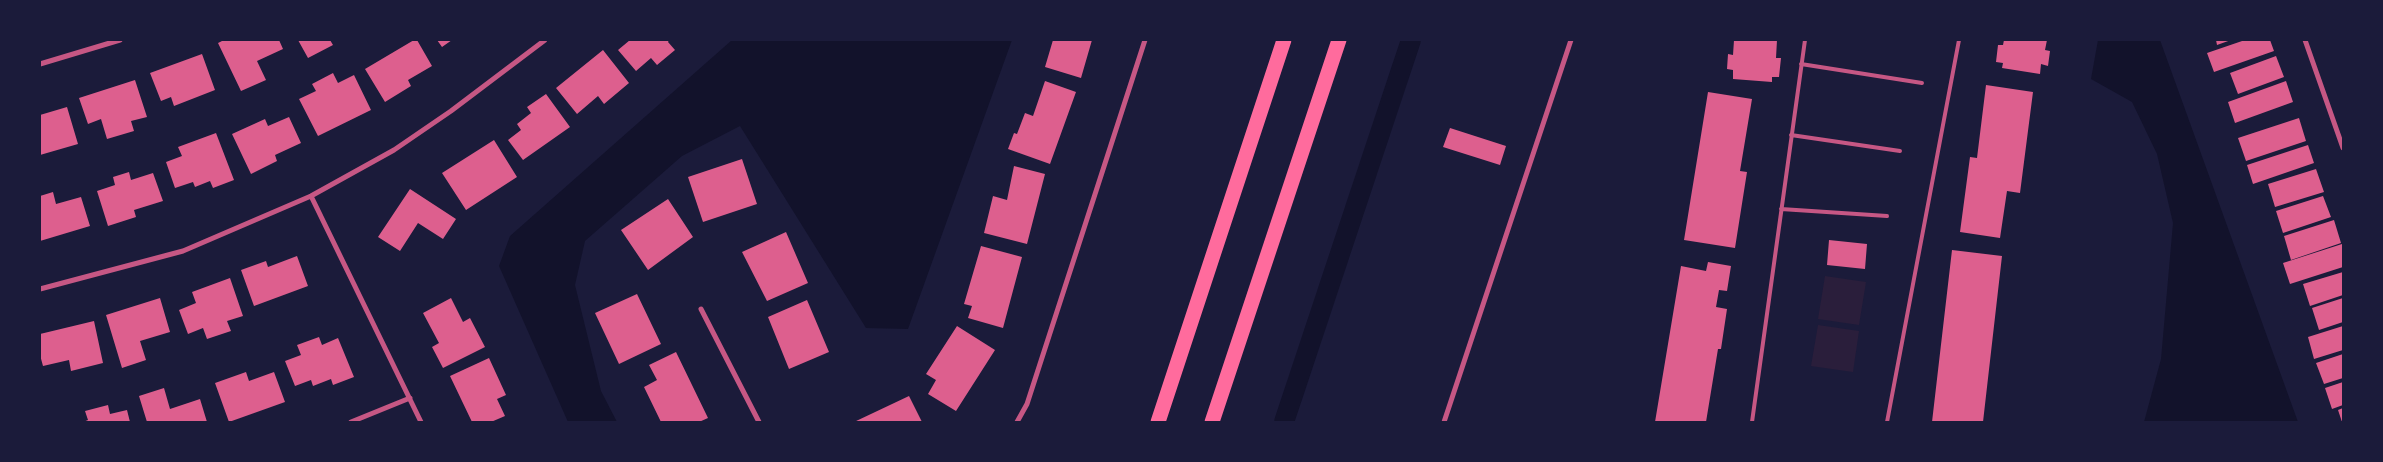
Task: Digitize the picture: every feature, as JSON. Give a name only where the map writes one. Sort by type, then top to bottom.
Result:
[{"type":"highway","points":[[1158,422],[1284,40]]},
{"type":"highway","points":[[1212,422],[1339,40]]},
{"type":"street","points":[[40,64],[120,40]]},
{"type":"street","points":[[40,289],[183,251],[310,196],[394,150],[452,111],[545,40]]},
{"type":"street","points":[[1017,422],[1027,404],[1145,40]]},
{"type":"street","points":[[1444,422],[1571,40]]},
{"type":"street","points":[[2305,40],[2343,148]]},
{"type":"street","points":[[310,196],[421,422]]},
{"type":"street","points":[[702,309],[759,422]]},
{"type":"street","points":[[351,422],[410,398]]},
{"type":"lane","points":[[1752,422],[1805,40]]},
{"type":"lane","points":[[1887,422],[1959,40]]},
{"type":"lane","points":[[1801,64],[1922,84]]},
{"type":"lane","points":[[1791,135],[1900,151]]},
{"type":"lane","points":[[1781,209],[1887,216]]},
{"type":"shaded area","points":[[732,40],[1012,40],[908,329],[866,328],[740,126],[682,156],[585,241],[575,285],[601,391],[617,422],[568,422],[499,266],[510,236]]},
{"type":"shaded area","points":[[2098,40],[2160,40],[2298,422],[2144,422],[2161,359],[2173,223],[2157,154],[2132,102],[2091,79]]},
{"type":"shaded area","points":[[1825,276],[1866,282],[1859,325],[1818,319]]},
{"type":"shaded area","points":[[1818,325],[1859,331],[1853,372],[1811,366]]},
{"type":"building","points":[[224,40],[279,40],[283,49],[257,61],[266,80],[241,91],[218,43]]},
{"type":"building","points":[[298,40],[330,40],[333,45],[308,58]]},
{"type":"building","points":[[417,40],[432,66],[408,80],[411,86],[385,102],[365,69]]},
{"type":"building","points":[[437,40],[452,40],[442,47]]},
{"type":"building","points":[[630,40],[669,40],[668,42],[675,50],[657,65],[651,58],[636,71],[618,50]]},
{"type":"building","points":[[1053,40],[1092,40],[1081,78],[1045,67]]},
{"type":"building","points":[[1734,40],[1777,40],[1776,58],[1781,58],[1779,77],[1772,77],[1772,82],[1733,79],[1733,70],[1727,69],[1728,54],[1733,55]]},
{"type":"building","points":[[2004,40],[2047,40],[2045,50],[2050,51],[2048,66],[2041,64],[2040,74],[2002,68],[2003,63],[1996,62],[1998,45],[2003,45]]},
{"type":"building","points":[[2216,40],[2231,40],[2217,45]]},
{"type":"building","points":[[2245,40],[2270,40],[2274,51],[2214,72],[2207,53]]},
{"type":"building","points":[[603,50],[629,83],[604,104],[598,96],[577,114],[556,88]]},
{"type":"building","points":[[202,54],[215,90],[174,106],[171,97],[161,101],[150,73]]},
{"type":"building","points":[[2276,56],[2284,77],[2238,94],[2230,73]]},
{"type":"building","points":[[333,73],[338,83],[354,75],[371,110],[318,136],[299,99],[316,91],[312,84]]},
{"type":"building","points":[[135,80],[147,117],[131,121],[134,131],[107,139],[101,119],[88,124],[79,98]]},
{"type":"building","points":[[1045,81],[1076,92],[1050,164],[1008,149],[1014,133],[1017,134],[1025,113],[1033,116]]},
{"type":"building","points":[[2286,81],[2293,102],[2235,123],[2228,102]]},
{"type":"building","points":[[1986,85],[2033,92],[2020,193],[2007,191],[2000,238],[1960,232],[1970,157],[1977,158]]},
{"type":"building","points":[[1708,92],[1752,99],[1740,171],[1747,172],[1735,248],[1684,240]]},
{"type":"building","points":[[546,94],[570,127],[523,160],[508,140],[521,130],[517,124],[531,113],[527,107]]},
{"type":"building","points":[[67,107],[78,144],[40,155],[40,115]]},
{"type":"building","points":[[289,117],[301,143],[275,155],[277,161],[251,174],[232,134],[265,119],[268,126]]},
{"type":"building","points":[[2299,118],[2306,141],[2246,161],[2238,138]]},
{"type":"building","points":[[1450,128],[1506,146],[1500,165],[1443,147]]},
{"type":"building","points":[[216,133],[234,180],[213,188],[210,181],[195,187],[193,182],[175,188],[166,162],[182,156],[178,147]]},
{"type":"building","points":[[494,140],[517,177],[466,210],[442,173]]},
{"type":"building","points":[[2308,145],[2314,163],[2253,184],[2247,165]]},
{"type":"building","points":[[742,159],[757,204],[703,222],[688,177]]},
{"type":"building","points":[[1014,166],[1045,174],[1027,244],[984,233],[993,196],[1007,200]]},
{"type":"building","points":[[2316,169],[2324,192],[2275,207],[2268,184]]},
{"type":"building","points":[[129,172],[131,180],[153,173],[163,201],[134,210],[136,217],[108,226],[97,191],[115,185],[113,177]]},
{"type":"building","points":[[410,189],[456,219],[443,239],[418,223],[400,251],[378,237]]},
{"type":"building","points":[[53,192],[56,204],[81,197],[90,226],[40,241],[40,196]]},
{"type":"building","points":[[2323,196],[2331,217],[2283,233],[2276,211]]},
{"type":"building","points":[[668,199],[693,237],[648,270],[621,230]]},
{"type":"building","points":[[2334,220],[2341,243],[2291,260],[2284,236]]},
{"type":"building","points":[[786,232],[808,283],[767,301],[742,252]]},
{"type":"building","points":[[1829,240],[1867,244],[1865,269],[1827,265]]},
{"type":"building","points":[[2342,244],[2343,267],[2290,284],[2283,263]]},
{"type":"building","points":[[981,246],[1022,257],[1003,328],[968,318],[972,306],[964,304]]},
{"type":"building","points":[[1952,250],[2002,256],[1983,422],[1932,422]]},
{"type":"building","points":[[297,256],[308,286],[254,306],[241,270],[266,261],[268,267]]},
{"type":"building","points":[[1708,262],[1731,266],[1727,291],[1719,290],[1716,307],[1727,309],[1721,349],[1718,349],[1706,422],[1655,422],[1681,266],[1706,271]]},
{"type":"building","points":[[2343,272],[2343,295],[2310,306],[2303,284]]},
{"type":"building","points":[[230,278],[243,316],[227,321],[231,331],[207,339],[203,328],[188,334],[179,310],[196,303],[192,292]]},
{"type":"building","points":[[637,294],[661,344],[619,364],[595,313]]},
{"type":"building","points":[[160,298],[170,332],[140,341],[146,360],[122,368],[106,315]]},
{"type":"building","points":[[451,298],[463,322],[470,318],[485,347],[443,368],[432,347],[439,343],[423,313]]},
{"type":"building","points":[[2343,298],[2343,322],[2319,330],[2312,308]]},
{"type":"building","points":[[807,300],[829,352],[789,369],[768,317]]},
{"type":"building","points":[[94,321],[103,363],[71,371],[69,360],[43,366],[40,355],[40,334]]},
{"type":"building","points":[[957,326],[995,350],[956,411],[928,394],[936,380],[926,374]]},
{"type":"building","points":[[2343,326],[2343,350],[2314,359],[2308,337]]},
{"type":"building","points":[[319,337],[322,345],[338,338],[354,377],[333,385],[331,379],[313,386],[311,380],[295,386],[285,361],[301,355],[297,345]]},
{"type":"building","points":[[676,352],[708,418],[699,422],[661,422],[644,387],[657,380],[649,365]]},
{"type":"building","points":[[2343,354],[2343,378],[2324,384],[2316,363]]},
{"type":"building","points":[[489,358],[506,395],[497,399],[505,416],[491,422],[472,422],[450,376]]},
{"type":"building","points":[[246,372],[249,381],[274,372],[285,402],[229,422],[215,383]]},
{"type":"building","points":[[2343,382],[2343,405],[2332,409],[2325,388]]},
{"type":"building","points":[[164,388],[170,409],[200,399],[207,422],[147,422],[139,396]]},
{"type":"building","points":[[909,396],[922,422],[854,422]]},
{"type":"building","points":[[108,405],[110,414],[127,410],[130,422],[83,422],[88,420],[85,411]]},
{"type":"building","points":[[2343,408],[2343,422],[2342,422],[2338,410]]},
{"type":"waterway","points":[[1284,422],[1411,40]]}]
